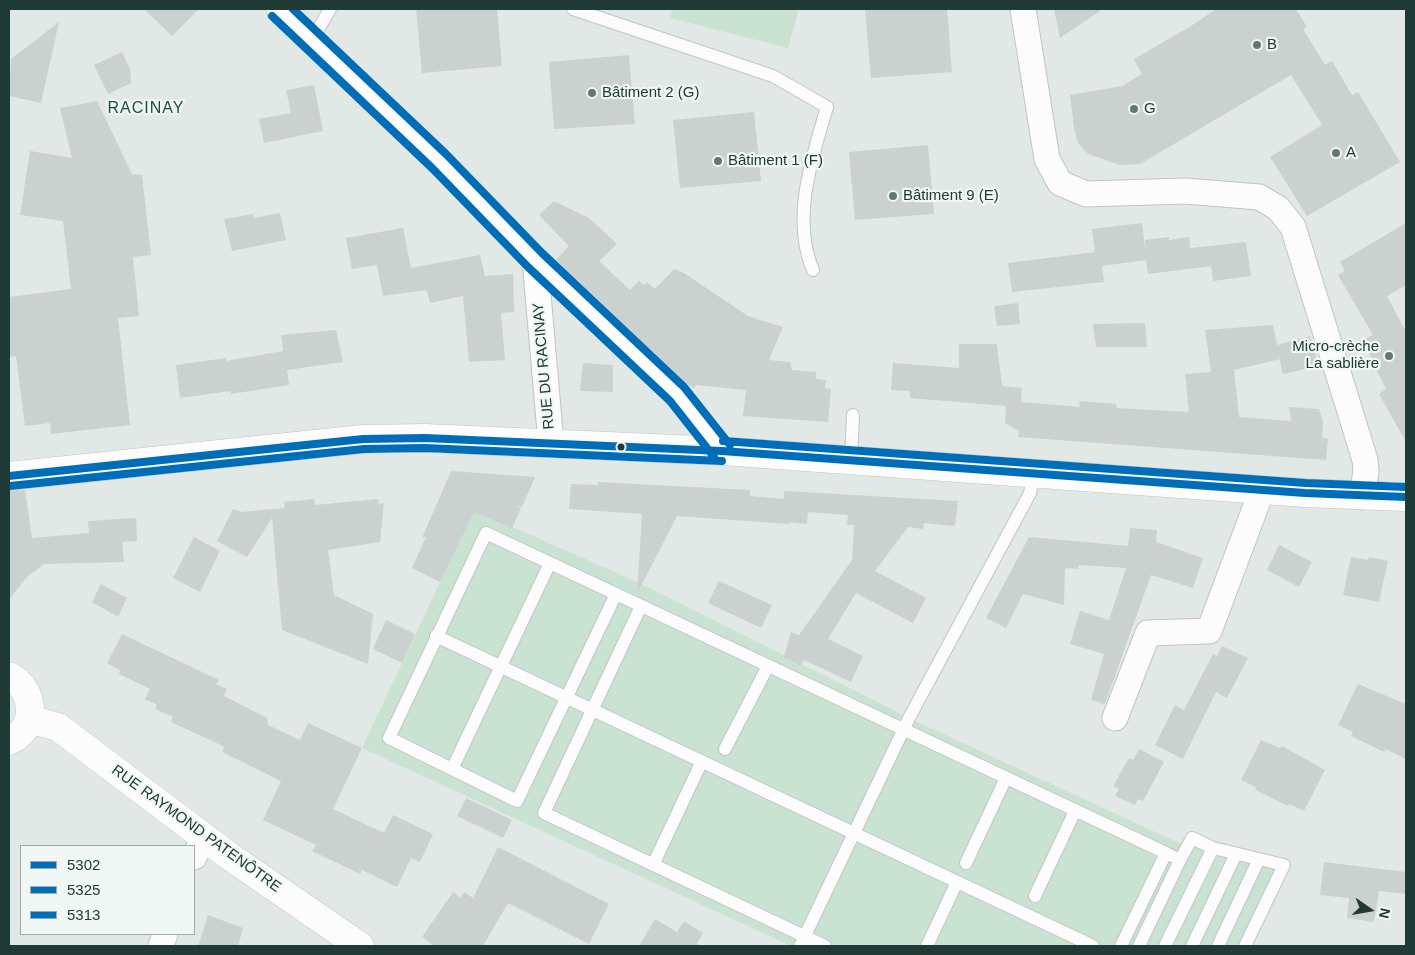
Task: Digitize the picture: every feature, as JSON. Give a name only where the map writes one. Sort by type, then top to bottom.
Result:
[{"type":"main road","points":[[9,476],[363,439],[425,438],[722,451],[1362,497],[1406,497]]},
{"type":"main road","points":[[9,676],[19,682],[26,690],[30,699],[29,719],[24,730],[9,741]]},
{"type":"main road","name":"RUE RAYMOND PATENÔTRE","points":[[29,719],[58,727],[199,847],[360,946]]},
{"type":"street","name":"RUE DU RACINAY","points":[[279,9],[311,42],[439,160],[535,260],[677,394],[722,451]]},
{"type":"street","points":[[1023,9],[1047,159],[1060,183],[1086,194],[1185,191],[1259,197],[1278,208],[1293,226],[1365,460],[1366,471],[1362,497]]},
{"type":"street","name":"RUE DU RACINAY","points":[[535,260],[551,443]]},
{"type":"street","points":[[1115,718],[1148,632],[1210,631],[1262,490]]},
{"type":"lane","points":[[311,42],[330,9]]},
{"type":"lane","points":[[573,9],[773,76],[827,107],[813,156],[804,215],[803,238],[812,270]]},
{"type":"lane","points":[[851,460],[854,415]]},
{"type":"lane","points":[[802,941],[903,730],[1030,493],[1034,473]]},
{"type":"lane","points":[[616,594],[517,801],[389,738],[486,533],[642,606],[903,730],[1180,860]]},
{"type":"lane","points":[[452,769],[550,563]]},
{"type":"lane","points":[[642,606],[544,813],[654,865],[802,941],[825,946]]},
{"type":"lane","points":[[436,636],[1094,946]]},
{"type":"lane","points":[[724,749],[768,666]]},
{"type":"lane","points":[[654,865],[702,761]]},
{"type":"lane","points":[[966,863],[1006,778]]},
{"type":"lane","points":[[1035,896],[1075,811]]},
{"type":"lane","points":[[1139,946],[1192,838],[1212,848],[1284,865],[1245,946]]},
{"type":"lane","points":[[1165,946],[1212,848]]},
{"type":"lane","points":[[1121,946],[1166,853]]},
{"type":"lane","points":[[1192,946],[1236,854]]},
{"type":"lane","points":[[1218,946],[1260,859]]},
{"type":"lane","points":[[927,946],[957,882]]},
{"type":"green space","points":[[673,9],[799,9],[788,48],[670,18]]},
{"type":"green space","points":[[474,510],[633,580],[909,718],[1183,845],[1207,841],[1288,863],[1248,946],[791,946],[362,748]]},
{"type":"building","points":[[144,9],[199,9],[172,36]]},
{"type":"building","points":[[416,9],[497,9],[502,66],[422,73]]},
{"type":"building","points":[[865,9],[947,9],[952,72],[871,78]]},
{"type":"building","points":[[1054,9],[1103,9],[1060,38]]},
{"type":"building","points":[[1216,9],[1296,9],[1307,27],[1303,29],[1325,65],[1332,61],[1352,95],[1358,92],[1400,162],[1307,216],[1270,157],[1322,125],[1291,75],[1140,164],[1120,165],[1088,154],[1078,143],[1070,95],[1122,86],[1142,74],[1134,59]]},
{"type":"building","points":[[59,22],[41,103],[9,96],[11,59]]},
{"type":"building","points":[[122,52],[130,69],[131,83],[108,94],[94,65]]},
{"type":"building","name":"Bâtiment 2 (G)","points":[[629,55],[635,124],[554,129],[549,62]]},
{"type":"building","points":[[314,85],[323,131],[264,143],[259,119],[291,113],[286,90]]},
{"type":"building","points":[[97,101],[132,174],[142,175],[151,255],[133,257],[139,316],[118,318],[130,425],[51,434],[50,423],[25,426],[16,356],[9,357],[9,297],[71,289],[63,221],[20,215],[30,151],[72,158],[60,108]]},
{"type":"building","name":"Bâtiment 1 (F)","points":[[754,112],[761,181],[680,188],[673,120]]},
{"type":"building","name":"Bâtiment 9 (E)","points":[[928,145],[934,214],[855,220],[849,152]]},
{"type":"building","points":[[554,201],[589,218],[617,244],[599,261],[630,290],[639,281],[644,285],[647,282],[655,289],[674,269],[684,273],[748,316],[783,327],[769,360],[790,362],[792,370],[816,372],[816,379],[826,380],[825,388],[831,389],[828,422],[743,416],[746,390],[696,385],[694,388],[688,385],[556,260],[569,246],[539,215]]},
{"type":"building","points":[[280,213],[286,240],[232,251],[224,219],[253,214],[254,218]]},
{"type":"building","points":[[1142,223],[1146,255],[1145,240],[1169,237],[1169,240],[1189,237],[1190,248],[1246,242],[1251,276],[1213,281],[1211,266],[1148,274],[1146,260],[1102,266],[1104,282],[1012,292],[1008,263],[1095,252],[1092,229]]},
{"type":"building","points":[[1406,223],[1406,285],[1387,296],[1406,332],[1406,442],[1379,394],[1386,389],[1362,340],[1373,335],[1338,275],[1345,271],[1340,262]]},
{"type":"building","points":[[403,228],[411,268],[480,255],[485,276],[513,274],[514,312],[501,313],[505,360],[469,362],[463,296],[430,303],[427,290],[383,296],[377,265],[352,269],[346,238]]},
{"type":"building","points":[[1018,303],[1020,324],[997,326],[994,306]]},
{"type":"building","points":[[1145,323],[1147,347],[1096,347],[1093,324]]},
{"type":"building","points":[[1273,325],[1277,345],[1310,336],[1319,366],[1283,374],[1279,359],[1234,370],[1239,417],[1291,421],[1289,407],[1319,409],[1323,421],[1322,438],[1328,439],[1326,460],[1018,437],[1019,431],[1005,423],[1006,406],[910,398],[910,391],[891,390],[893,363],[959,368],[959,344],[997,344],[1002,386],[1022,388],[1021,402],[1080,407],[1079,401],[1116,404],[1117,408],[1189,412],[1185,374],[1211,372],[1205,330]]},
{"type":"building","points":[[336,330],[343,362],[287,370],[289,385],[231,394],[231,391],[180,398],[176,365],[226,358],[226,361],[283,351],[281,335]]},
{"type":"building","points":[[583,363],[613,365],[613,392],[580,391]]},
{"type":"building","points":[[451,471],[535,477],[522,507],[516,506],[521,508],[512,528],[474,512],[440,582],[412,568],[426,537],[422,538]]},
{"type":"building","points":[[598,482],[750,490],[750,496],[784,499],[784,491],[958,501],[955,526],[924,523],[923,529],[908,527],[875,571],[926,598],[913,623],[856,593],[828,639],[863,656],[851,682],[804,660],[801,666],[784,657],[791,632],[799,635],[852,560],[854,525],[847,525],[848,515],[808,512],[807,524],[677,516],[637,594],[642,514],[569,509],[571,484],[598,485]]},
{"type":"building","points":[[25,490],[32,538],[89,533],[88,521],[136,518],[137,541],[122,542],[124,562],[44,564],[26,578],[9,600],[9,491]]},
{"type":"building","points":[[314,499],[315,505],[378,499],[379,504],[384,503],[380,542],[328,550],[334,595],[373,614],[368,664],[282,630],[272,518],[247,557],[217,541],[233,509],[241,512],[285,508],[284,502]]},
{"type":"building","points":[[1130,528],[1157,530],[1156,542],[1203,558],[1193,588],[1151,575],[1105,704],[1091,700],[1104,654],[1070,644],[1080,611],[1109,620],[1126,568],[1079,565],[1078,569],[1065,568],[1064,605],[1023,594],[1006,628],[986,618],[1029,537],[1128,546]]},
{"type":"building","points":[[194,537],[220,551],[200,592],[173,578]]},
{"type":"building","points":[[1279,545],[1312,562],[1299,587],[1267,570]]},
{"type":"building","points":[[1351,557],[1368,560],[1369,557],[1388,561],[1379,602],[1343,595]]},
{"type":"building","points":[[719,581],[772,605],[761,628],[708,603]]},
{"type":"building","points":[[101,584],[127,598],[118,617],[92,602]]},
{"type":"building","points":[[386,620],[415,634],[402,663],[373,649]]},
{"type":"building","points":[[122,634],[219,680],[216,684],[227,689],[224,696],[267,718],[268,725],[300,740],[308,723],[362,748],[333,809],[384,833],[393,815],[433,834],[420,862],[411,858],[397,887],[362,870],[360,874],[312,851],[316,845],[263,820],[281,781],[222,752],[225,747],[171,722],[173,717],[155,709],[157,705],[145,699],[150,689],[119,674],[120,670],[107,663]]},
{"type":"building","points":[[1222,646],[1248,658],[1227,698],[1216,692],[1183,759],[1155,745],[1175,705],[1184,710],[1213,654],[1217,656]]},
{"type":"building","points":[[1358,684],[1406,704],[1406,759],[1386,749],[1384,752],[1351,736],[1353,732],[1338,725]]},
{"type":"building","points":[[1261,740],[1280,748],[1282,746],[1325,770],[1304,811],[1290,804],[1288,806],[1255,790],[1256,787],[1241,780]]},
{"type":"building","points":[[1139,749],[1164,762],[1143,801],[1138,799],[1135,805],[1115,796],[1119,789],[1113,786],[1129,758],[1133,760]]},
{"type":"building","points":[[466,798],[512,820],[503,838],[457,816]]},
{"type":"building","points":[[498,847],[609,904],[589,944],[508,903],[483,946],[434,946],[422,937],[453,892],[461,898],[464,892],[473,898]]},
{"type":"building","points":[[1324,862],[1406,872],[1406,894],[1379,891],[1374,922],[1347,918],[1349,898],[1320,895]]},
{"type":"building","points":[[208,915],[243,928],[238,946],[198,946]]},
{"type":"building","points":[[655,919],[677,932],[684,921],[703,933],[697,944],[701,946],[639,946]]},
{"type":"transit line","name":"5313","points":[[293,9],[446,154],[542,253],[684,387],[730,445]]},
{"type":"transit line","name":"5325","points":[[272,16],[432,168],[528,267],[670,401],[714,457]]},
{"type":"transit line","name":"5302","points":[[9,476],[363,439],[425,438],[722,451],[1305,493],[1406,497]]},
{"type":"transit line","name":"5313","points":[[723,441],[1306,483],[1406,487]]},
{"type":"transit line","name":"5325","points":[[10,486],[364,449],[425,448],[722,461]]},
{"type":"place","name":"B","points":[[1257,45]]},
{"type":"place","name":"Bâtiment 2 (G)","points":[[592,93]]},
{"type":"place","name":"G","points":[[1134,109]]},
{"type":"place","name":"A","points":[[1336,153]]},
{"type":"place","name":"Bâtiment 1 (F)","points":[[718,161]]},
{"type":"place","name":"Bâtiment 9 (E)","points":[[893,196]]},
{"type":"place","name":"Micro-crèche La sablière","points":[[1389,356]]},
{"type":"district","name":"RACINAY","points":[[146,109]]}]
